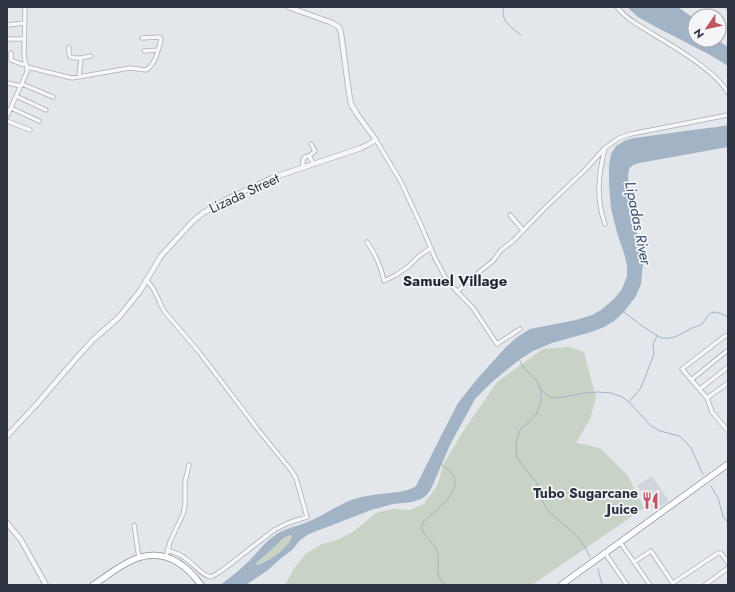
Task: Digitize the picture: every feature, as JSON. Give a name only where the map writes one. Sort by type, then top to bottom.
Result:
[{"type":"highway","points":[[561,585],[728,464]]},
{"type":"highway","points":[[93,585],[116,569],[139,558],[147,556],[166,557],[181,564],[201,585]]},
{"type":"street","points":[[7,116],[27,72],[24,55],[25,7]]},
{"type":"street","points":[[288,7],[301,9],[339,27],[351,104],[376,140],[400,182],[444,275],[457,292],[473,308],[497,344],[520,329]]},
{"type":"street","points":[[617,7],[626,18],[698,63],[720,82],[728,93]]},
{"type":"street","points":[[7,25],[25,24]]},
{"type":"street","points":[[11,53],[12,60],[20,64],[72,78],[130,68],[146,70],[154,62],[161,40],[160,37],[142,38]]},
{"type":"street","points":[[7,39],[24,39]]},
{"type":"street","points":[[69,47],[68,55],[72,58],[91,56]]},
{"type":"street","points":[[144,51],[158,50]]},
{"type":"street","points":[[79,77],[80,58]]},
{"type":"street","points":[[7,82],[21,85],[53,98]]},
{"type":"street","points":[[16,96],[46,110]]},
{"type":"street","points":[[11,108],[39,121]]},
{"type":"street","points":[[457,292],[493,261],[501,250],[513,241],[582,173],[605,148],[614,141],[631,134],[728,115]]},
{"type":"street","points":[[7,121],[30,130]]},
{"type":"street","name":"Lizada Street","points":[[7,436],[93,340],[119,317],[140,291],[161,256],[202,213],[225,200],[272,178],[360,148],[376,140]]},
{"type":"street","points":[[303,167],[303,160],[305,157],[309,156],[315,151],[311,144]]},
{"type":"street","points":[[605,148],[600,175],[599,193],[601,214],[605,224]]},
{"type":"street","points":[[309,156],[314,164]]},
{"type":"street","points":[[510,215],[523,230]]},
{"type":"street","points":[[367,242],[379,263],[384,281],[409,266],[419,256],[431,248]]},
{"type":"street","points":[[146,280],[154,288],[164,311],[199,352],[291,470],[296,478],[307,517],[288,523],[274,530],[224,569],[211,577],[205,575],[186,558],[168,550]]},
{"type":"street","points":[[728,336],[725,336],[682,369],[707,398],[712,412],[728,431]]},
{"type":"street","points":[[691,380],[728,350]]},
{"type":"street","points":[[700,389],[728,367]]},
{"type":"street","points":[[707,398],[728,383]]},
{"type":"street","points":[[166,557],[170,542],[183,514],[185,505],[185,482],[189,465]]},
{"type":"street","points":[[7,523],[21,540],[46,585]]},
{"type":"street","points":[[134,525],[139,558]]},
{"type":"street","points":[[620,542],[650,585]]},
{"type":"street","points":[[634,562],[651,551],[674,584],[718,553],[722,554],[728,563]]},
{"type":"street","points":[[605,553],[627,585]]},
{"type":"street","points":[[705,585],[728,568]]},
{"type":"shaded area","points":[[652,476],[669,501],[654,511],[637,486]]},
{"type":"green space","points":[[570,347],[584,352],[596,398],[590,419],[576,443],[600,448],[628,476],[644,508],[532,585],[285,585],[295,567],[305,554],[322,544],[334,541],[353,532],[376,513],[392,509],[410,510],[424,504],[438,484],[443,465],[462,433],[497,382],[543,349]]},
{"type":"green space","points":[[290,535],[292,536],[283,550],[266,562],[256,565],[259,560],[280,540]]},
{"type":"water","points":[[627,7],[678,7],[687,13],[687,43],[656,27],[638,17]]},
{"type":"water","points":[[727,46],[728,66],[697,48],[727,48]]},
{"type":"water","points":[[728,125],[728,147],[639,163],[633,165],[629,169],[628,176],[630,199],[643,264],[641,284],[636,296],[624,312],[604,327],[552,343],[533,351],[519,360],[492,382],[475,399],[450,445],[427,495],[412,502],[393,504],[371,510],[309,534],[300,540],[292,550],[268,570],[246,585],[220,585],[243,567],[268,541],[281,532],[311,521],[351,500],[370,495],[403,491],[416,486],[458,403],[506,347],[530,329],[576,320],[592,315],[601,310],[614,299],[622,289],[627,276],[627,266],[611,209],[609,183],[609,165],[611,154],[616,146],[626,140],[634,138]],"holes":[[[290,535],[292,536],[283,550],[266,562],[256,565],[258,561],[283,538]]]},
{"type":"waterway","points":[[504,7],[503,16],[505,20],[521,35]]},
{"type":"waterway","points":[[624,312],[654,334],[663,338],[678,336],[700,325],[709,315],[714,312],[728,317]]},
{"type":"waterway","points":[[630,401],[640,389],[644,380],[654,354],[653,344],[657,336]]},
{"type":"waterway","points":[[519,359],[523,367],[537,381],[541,391],[541,401],[536,415],[521,428],[517,439],[517,457],[537,483],[540,497],[546,508],[577,536],[590,557]]},
{"type":"waterway","points":[[542,391],[550,397],[557,398],[598,392],[611,393],[622,397],[629,402],[651,426],[660,431],[679,436],[684,440],[691,448],[703,474]]},
{"type":"waterway","points":[[441,464],[454,477],[454,488],[444,503],[427,518],[422,526],[422,530],[437,551],[438,575],[442,582],[446,585]]},
{"type":"waterway","points":[[711,486],[718,498],[723,516],[728,523]]},
{"type":"waterway","points":[[598,569],[602,585]]},
{"type":"place","name":"Tubo Sugarcane Juice","points":[[651,501]]},
{"type":"district","name":"Samuel Village","points":[[455,281]]},
{"type":"water label","name":"Lipadas River","points":[[638,223]]}]
